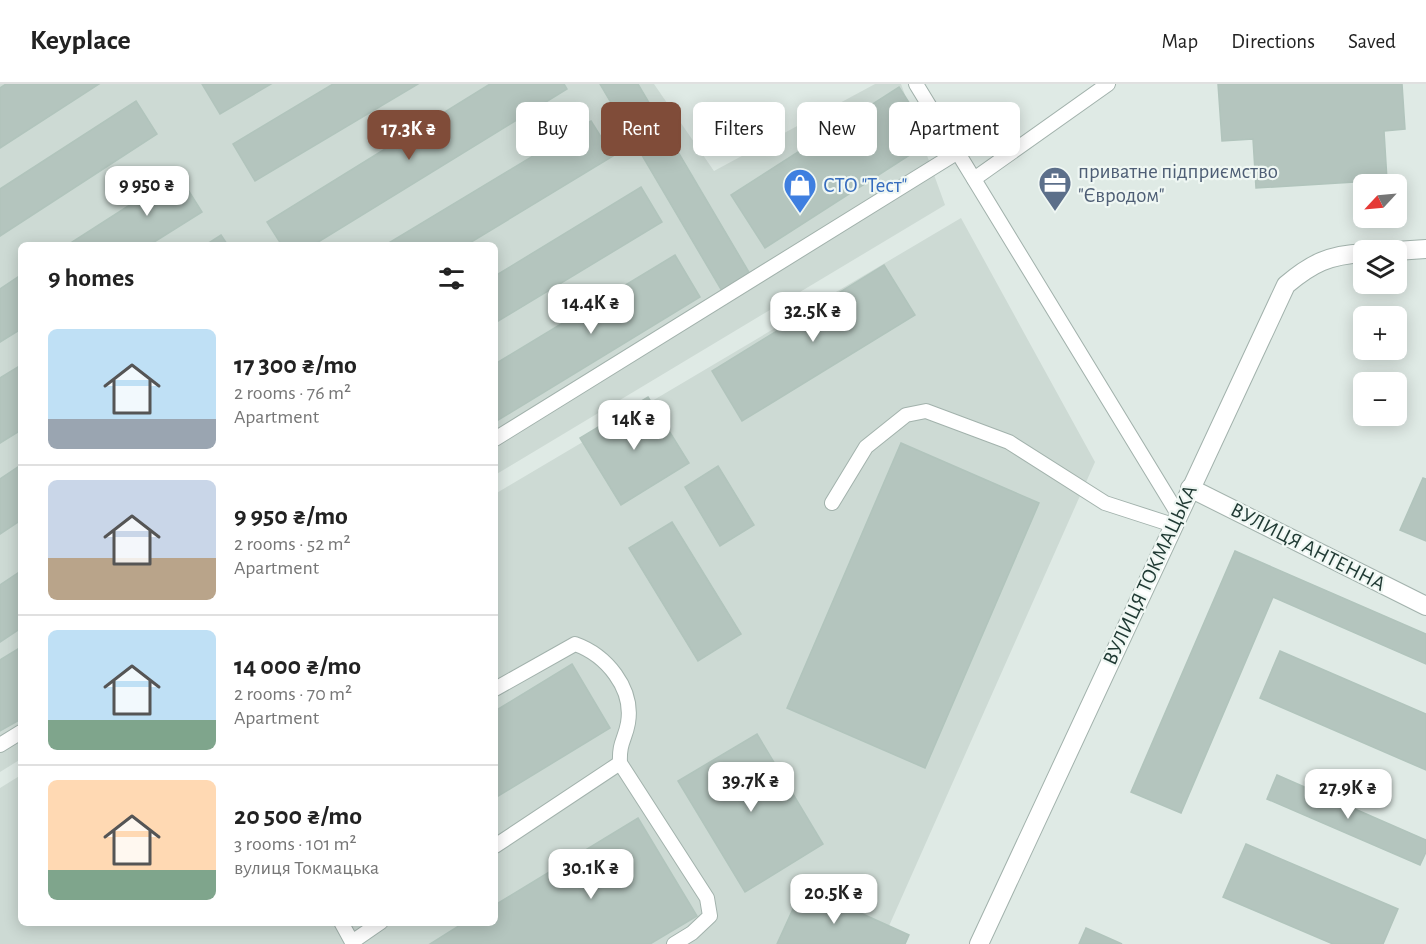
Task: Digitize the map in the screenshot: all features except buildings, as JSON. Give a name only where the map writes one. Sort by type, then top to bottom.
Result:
[{"type":"street","points":[[1407,250],[1426,249]]},
{"type":"street","name":"ВУЛИЦЯ ТОКМАЦЬКА","points":[[979,944],[1286,285],[1309,266],[1353,254]]},
{"type":"street","name":"ВУЛИЦЯ АНТЕННА","points":[[1190,488],[1426,606]]},
{"type":"lane","points":[[916,84],[927,102]]},
{"type":"lane","points":[[974,179],[1108,84]]},
{"type":"lane","points":[[498,437],[952,156]]},
{"type":"lane","points":[[960,156],[1175,520]]},
{"type":"lane","points":[[832,503],[866,447],[906,415],[926,411],[1009,442],[1105,503],[1175,520]]},
{"type":"lane","points":[[498,688],[575,644],[592,650],[612,669],[629,703],[628,724],[619,746],[620,763],[707,898],[710,916],[692,933],[674,944]]},
{"type":"lane","points":[[0,745],[18,734]]},
{"type":"lane","points":[[498,844],[620,763]]},
{"type":"lane","points":[[343,926],[352,943],[375,926]]},
{"type":"shaded area","points":[[0,84],[654,84],[666,102],[601,102],[601,156],[681,156],[681,123],[693,141],[693,156],[704,156],[714,171],[742,156],[785,156],[785,133],[797,126],[797,156],[877,156],[877,102],[842,102],[875,84],[901,84],[908,102],[889,102],[889,156],[927,156],[945,205],[498,473],[498,242],[18,242],[18,761],[0,772]]},
{"type":"shaded area","points":[[961,218],[1095,462],[881,944],[0,944],[0,788],[18,777],[18,926],[498,926],[498,492]]},
{"type":"place","name":"приватне підприємство \"Євродом\"","points":[[1055,212]]},
{"type":"place","name":"СТО \"Тест\"","points":[[800,214]]}]
